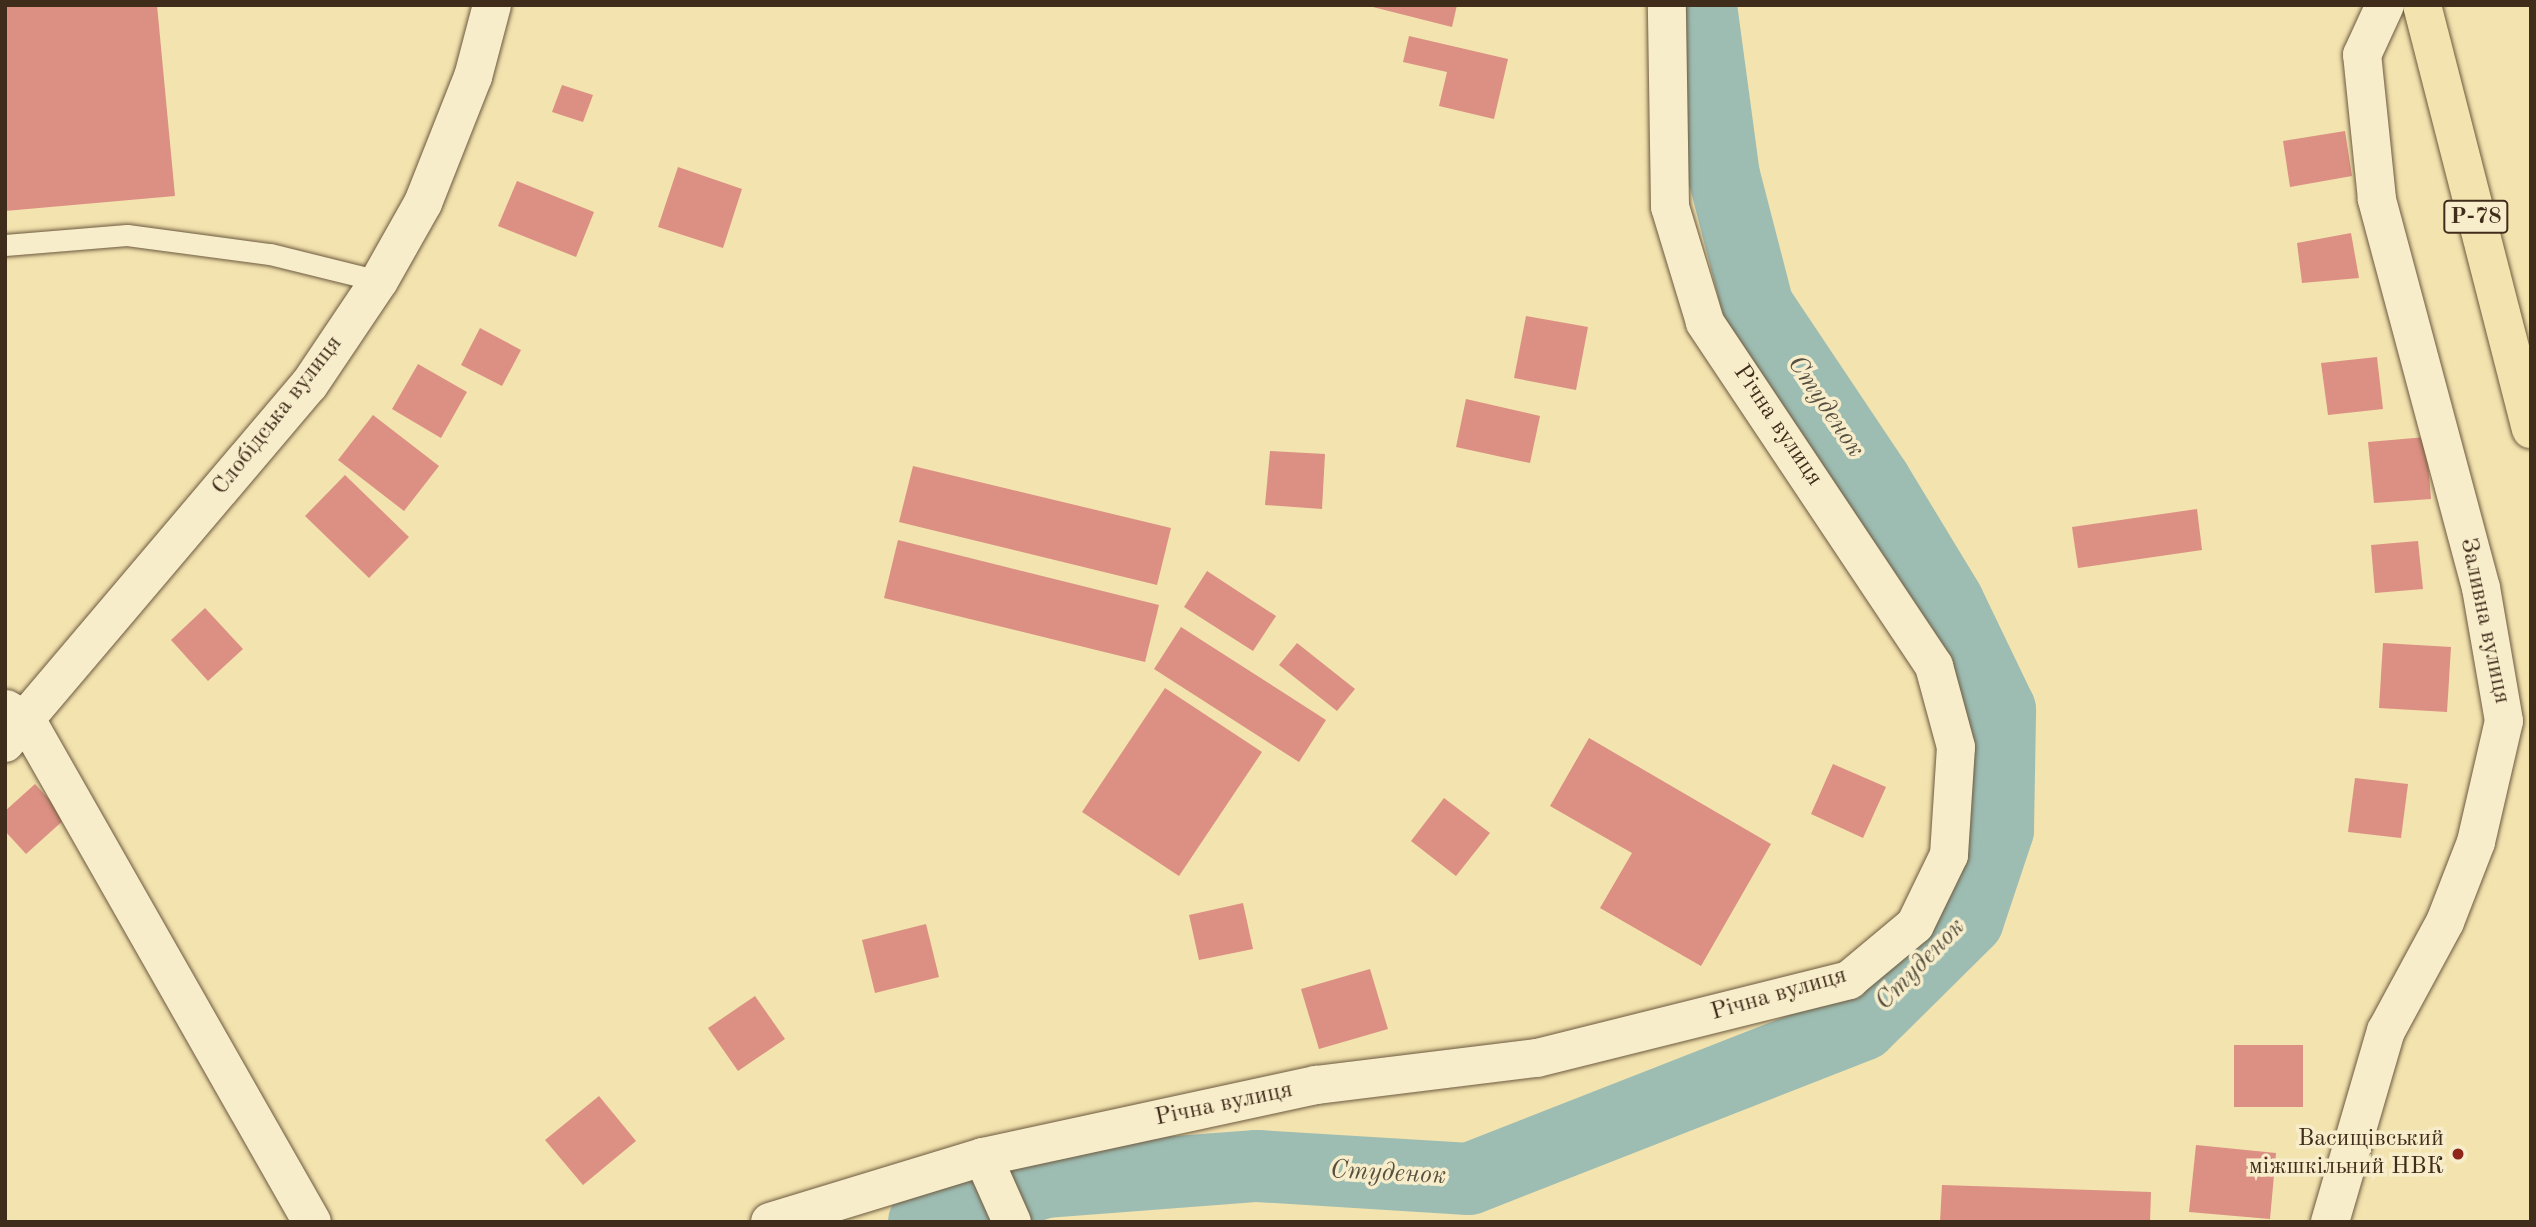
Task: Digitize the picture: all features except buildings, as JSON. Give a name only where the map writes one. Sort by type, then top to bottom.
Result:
[{"type":"main road","name":"Р-78","points":[[2422,5],[2531,429]]},
{"type":"street","name":"Слобідська вулиця","points":[[12,724],[309,385],[379,281],[423,203],[474,77],[492,5]]},
{"type":"street","name":"Річна вулиця","points":[[770,1222],[1316,1086],[1537,1059],[1849,980],[1915,925],[1949,855],[1956,747],[1934,666],[1705,322],[1670,207],[1667,5]]},
{"type":"street","name":"Заливна вулиця","points":[[2330,1222],[2386,1031],[2445,922],[2476,842],[2504,721],[2481,588],[2377,199],[2362,55],[2385,5]]},
{"type":"street","points":[[12,724],[312,1222]]},
{"type":"street","points":[[989,1169],[1011,1220]]},
{"type":"lane","points":[[5,245],[127,235],[270,254],[379,281]]},
{"type":"waterway","name":"Студенок","points":[[924,1222],[1044,1182],[1257,1166],[1469,1179],[1862,1025],[1968,920],[1998,830],[2000,710],[1948,602],[1876,483],[1758,307],[1724,176],[1701,5]]},
{"type":"place","name":"Васищівський міжшкільний НВК","points":[[2458,1154]]}]
